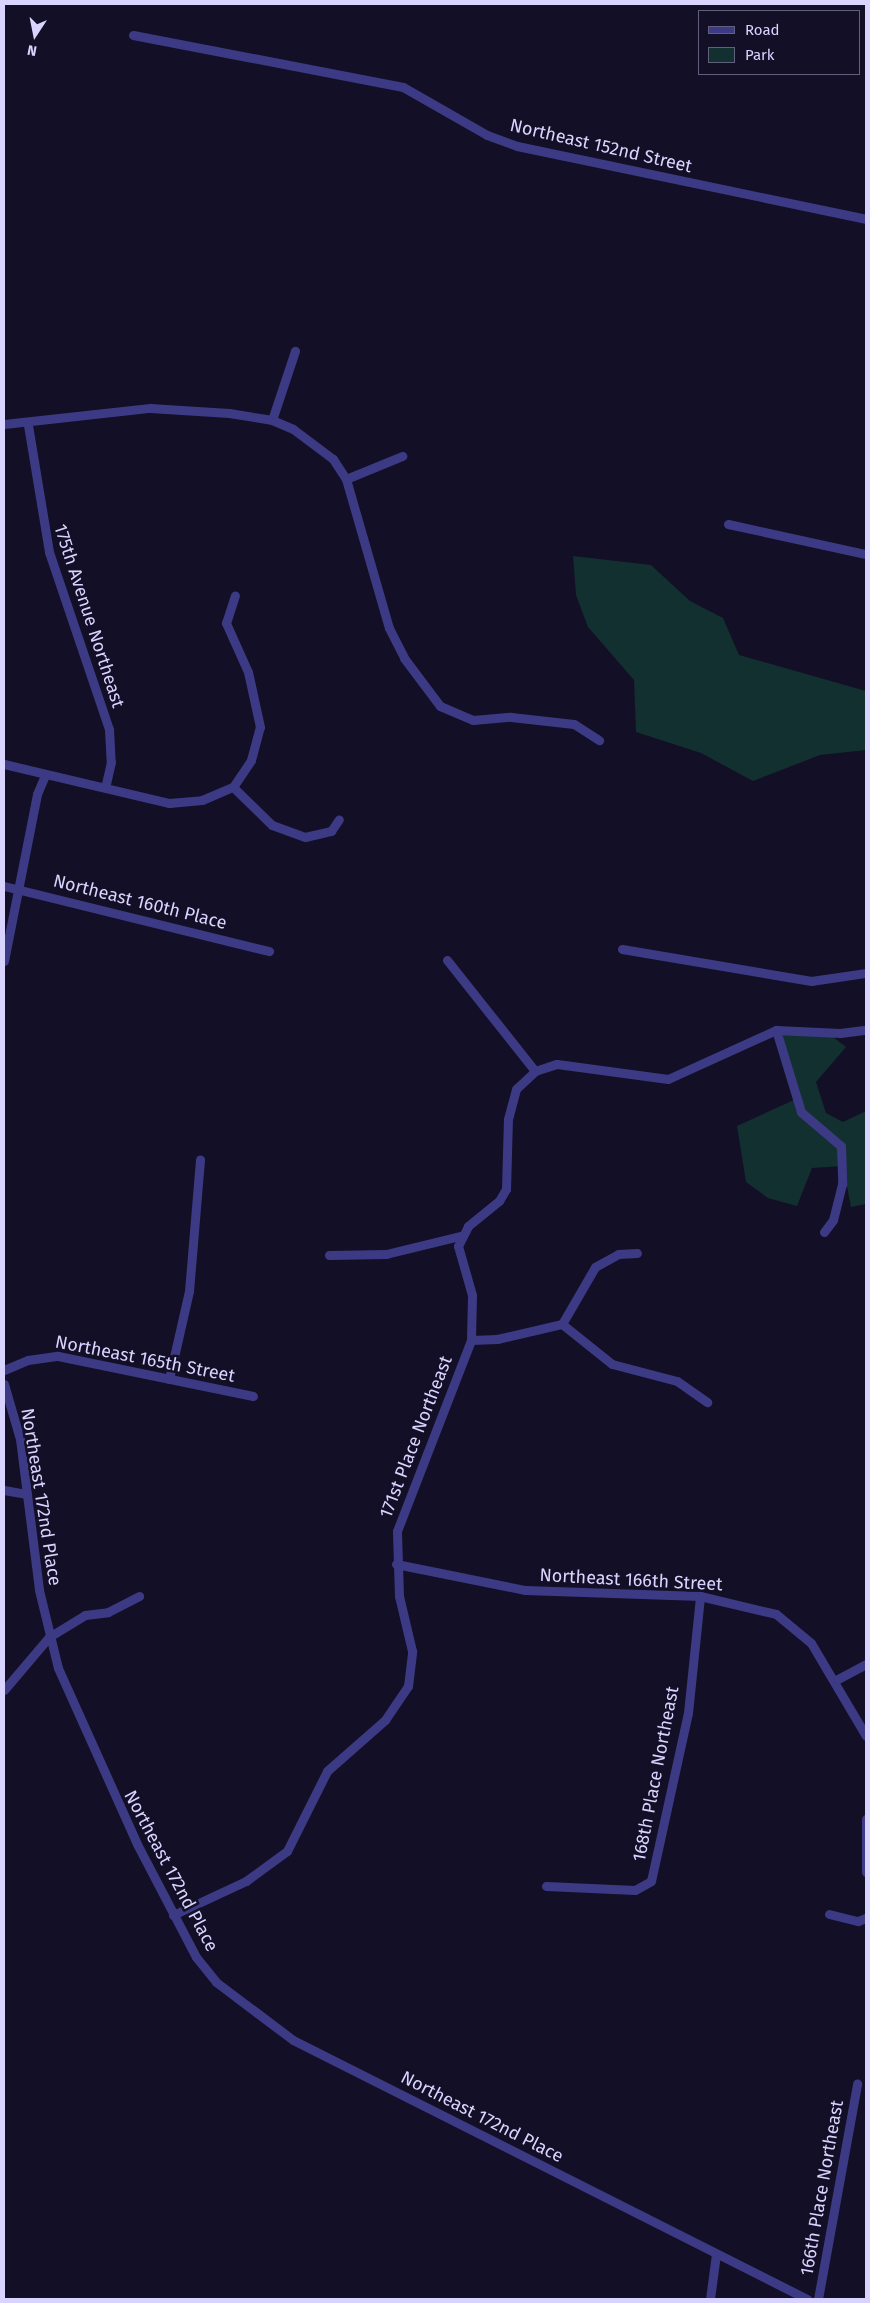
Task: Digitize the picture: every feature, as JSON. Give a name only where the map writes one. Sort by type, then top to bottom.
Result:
[{"type":"street","name":"Northeast 152nd Street","points":[[133,35],[403,87],[487,135],[517,146],[866,219]]},
{"type":"street","points":[[272,420],[295,351]]},
{"type":"street","points":[[4,424],[28,425],[150,408],[272,420],[313,441],[333,459],[346,479],[389,628],[427,692],[457,716],[574,724],[599,740]]},
{"type":"street","name":"175th Avenue Northeast","points":[[28,425],[49,552],[109,728],[112,762],[105,787]]},
{"type":"street","points":[[346,479],[402,456]]},
{"type":"street","points":[[728,524],[866,554]]},
{"type":"street","points":[[4,764],[45,775],[175,803],[202,800],[232,787],[251,760],[260,727],[246,668],[226,623],[235,595]]},
{"type":"street","points":[[4,961],[17,889],[45,775]]},
{"type":"street","points":[[232,787],[288,834],[320,836],[331,831],[339,819]]},
{"type":"street","name":"Northeast 160th Place","points":[[4,886],[269,951]]},
{"type":"street","points":[[622,949],[811,981],[866,973]]},
{"type":"street","points":[[447,960],[535,1072]]},
{"type":"street","points":[[776,1030],[801,1112],[830,1133],[843,1153],[842,1184],[833,1220],[824,1232]]},
{"type":"street","points":[[329,1255],[386,1254],[460,1236],[499,1201],[506,1189],[510,1101],[535,1072],[557,1064],[668,1079],[776,1030],[840,1033],[866,1030]]},
{"type":"street","points":[[170,1379],[189,1290],[200,1159]]},
{"type":"street","name":"171st Place Northeast","points":[[173,1915],[246,1881],[287,1851],[327,1771],[402,1699],[412,1672],[412,1651],[396,1564],[397,1531],[404,1507],[428,1459],[471,1340],[474,1308],[458,1246],[460,1236]]},
{"type":"street","points":[[471,1340],[497,1339],[562,1324],[595,1267],[618,1254],[637,1253]]},
{"type":"street","points":[[562,1324],[612,1364],[677,1381],[707,1402]]},
{"type":"street","name":"Northeast 165th Street","points":[[4,1370],[28,1360],[58,1356],[253,1396]]},
{"type":"street","name":"Northeast 172nd Place","points":[[4,1384],[20,1439],[26,1494],[49,1637],[85,1734],[173,1915],[216,1982],[290,2038],[807,2299]]},
{"type":"street","points":[[4,1490],[26,1494]]},
{"type":"street","name":"Northeast 166th Street","points":[[396,1564],[525,1590],[700,1596],[776,1614],[811,1643],[836,1680],[866,1736]]},
{"type":"street","points":[[4,1690],[49,1637],[85,1615],[108,1612],[139,1596]]},
{"type":"street","name":"168th Place Northeast","points":[[546,1886],[635,1890],[651,1881],[688,1713],[700,1596]]},
{"type":"street","points":[[836,1680],[866,1664]]},
{"type":"street","points":[[866,1820],[866,1872]]},
{"type":"street","points":[[829,1914],[858,1921],[866,1918]]},
{"type":"street","name":"166th Place Northeast","points":[[818,2299],[857,2084]]},
{"type":"street","points":[[710,2299],[716,2254]]},
{"type":"green space","points":[[573,556],[651,565],[690,601],[723,618],[739,655],[866,691],[866,750],[820,755],[753,781],[701,753],[636,732],[634,680],[588,627],[576,595]]},
{"type":"green space","points":[[776,1030],[825,1031],[846,1047],[816,1082],[826,1113],[843,1122],[866,1111],[866,1204],[851,1207],[843,1166],[812,1168],[797,1206],[768,1198],[746,1182],[737,1126],[796,1099]]}]
